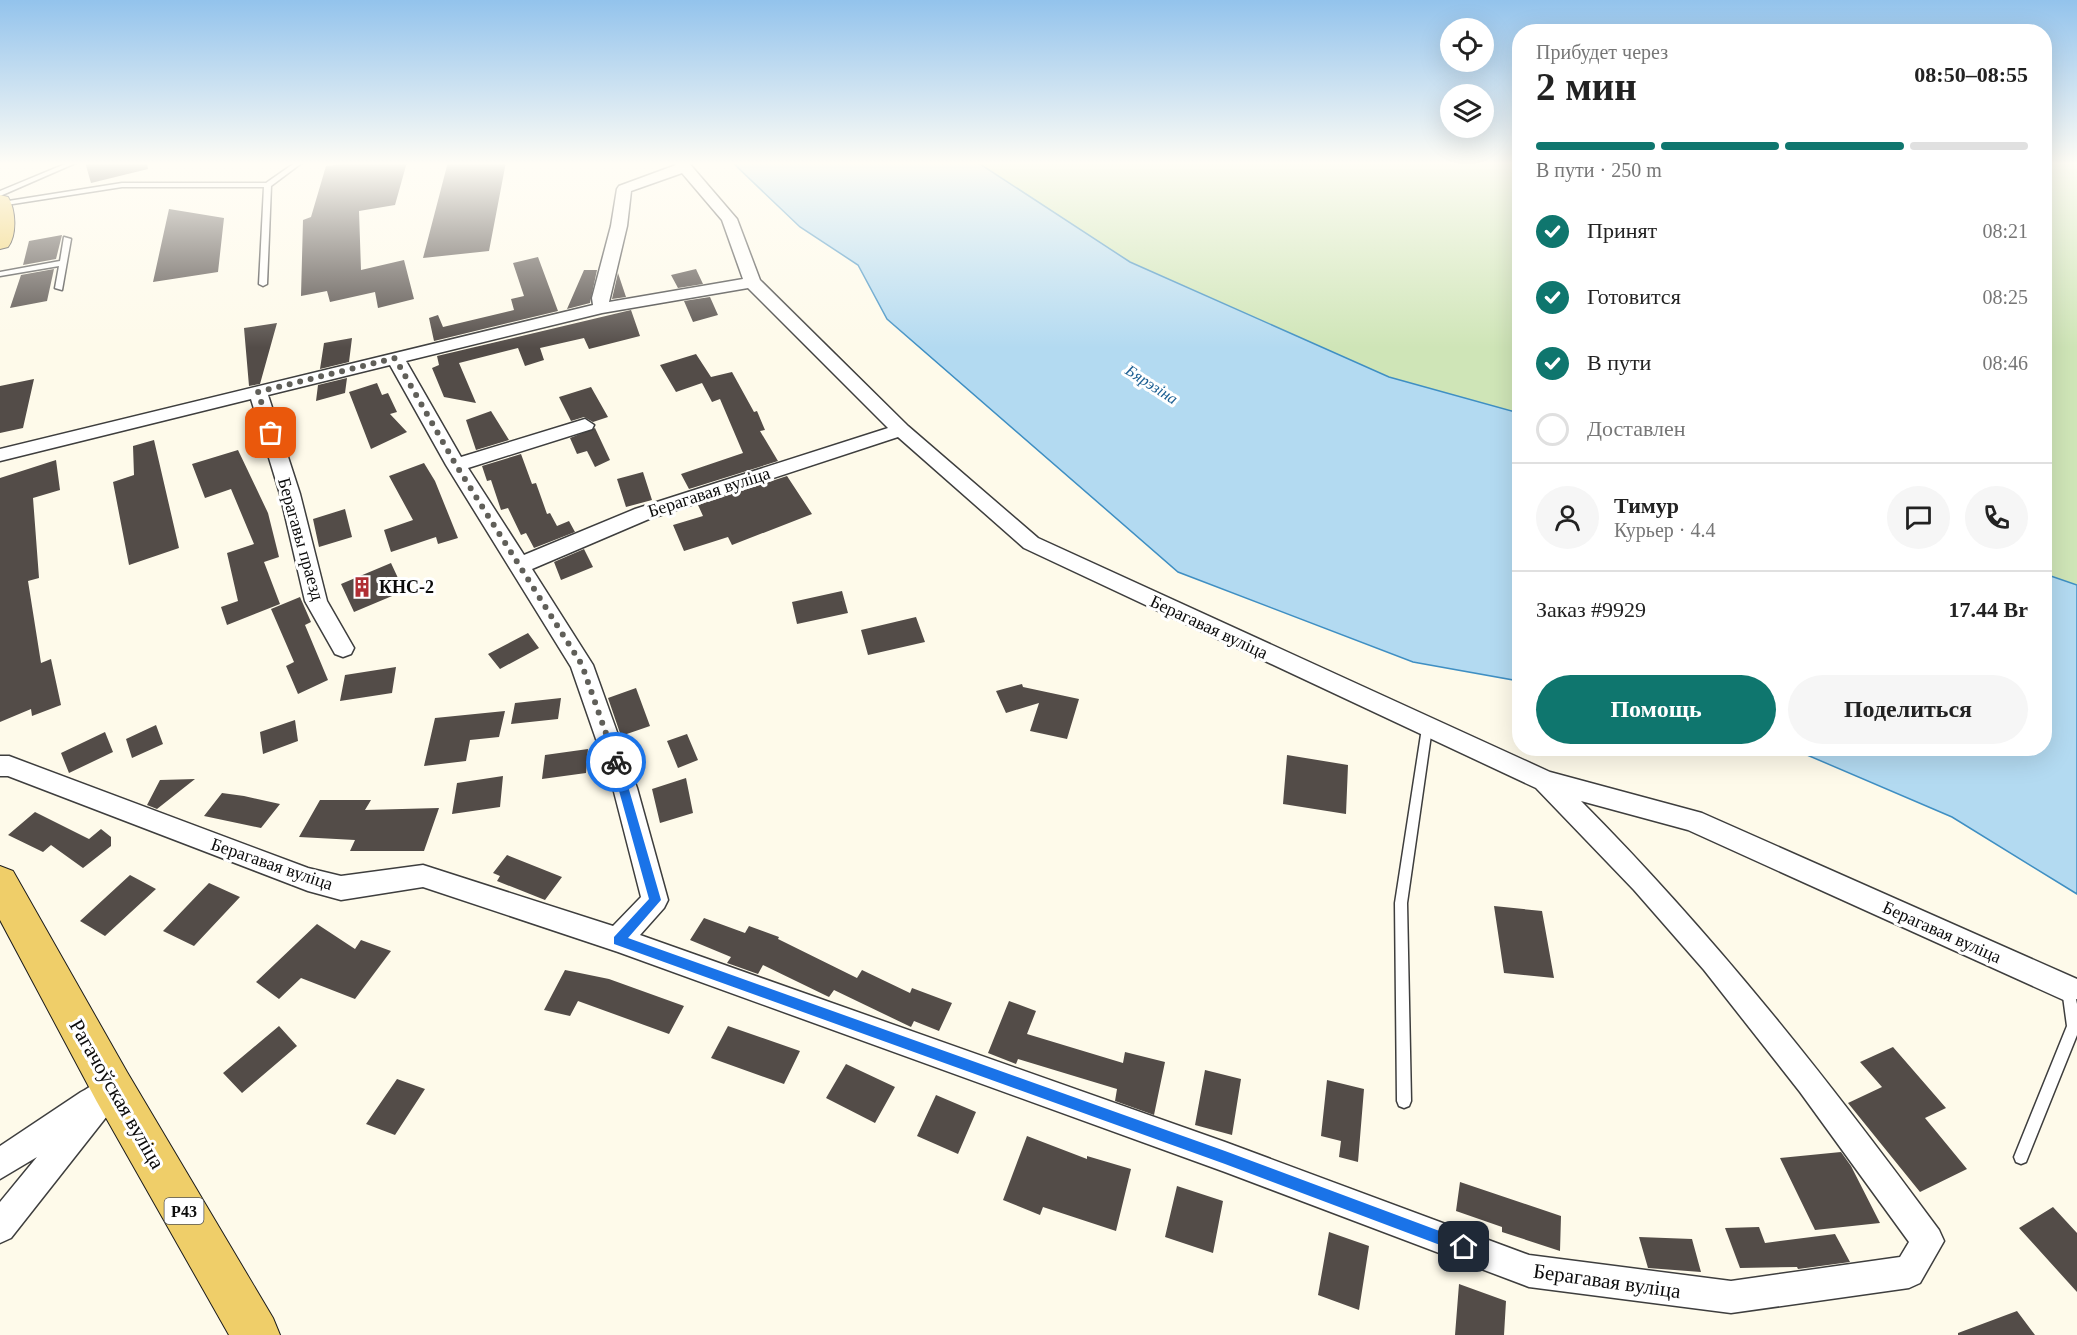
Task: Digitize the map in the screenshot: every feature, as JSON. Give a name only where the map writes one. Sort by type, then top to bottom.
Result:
[{"type":"main road","points":[[0,242],[3,224]]},
{"type":"main road","name":"Рагачоўская вуліца","points":[[0,883],[112,1087],[256,1335]]},
{"type":"street","name":"Берагавая вуліца","points":[[602,309],[600,298],[619,224]]},
{"type":"street","name":"Берагавая вуліца","points":[[731,224],[752,282],[900,430],[1031,543],[1545,781],[1694,821],[2068,989]]},
{"type":"street","points":[[0,455],[602,309],[752,282]]},
{"type":"street","points":[[395,358],[456,465],[582,665],[625,788],[655,900],[618,940]]},
{"type":"street","name":"Берагавы праезд","points":[[258,392],[290,494],[316,601],[343,648]]},
{"type":"street","points":[[456,465],[585,425]]},
{"type":"street","name":"Берагавая вуліца","points":[[521,565],[642,514],[900,430]]},
{"type":"street","name":"Берагавая вуліца","points":[[0,766],[9,766],[330,885],[341,888],[423,876],[618,940],[1225,1157],[1529,1271],[1731,1298],[1909,1272],[1928,1241],[1865,1155],[1735,987],[1592,828],[1545,781]]},
{"type":"street","points":[[0,1164],[112,1087]]},
{"type":"street","points":[[0,1227],[112,1087]]},
{"type":"lane","points":[[263,284],[266,224]]},
{"type":"lane","points":[[59,288],[67,239]]},
{"type":"lane","points":[[0,274],[63,263]]},
{"type":"lane","points":[[1404,1101],[1401,903],[1427,728]]},
{"type":"lane","points":[[2021,1157],[2074,1026],[2068,989]]},
{"type":"green space","points":[[1061,224],[1512,224],[1512,423],[1378,381],[1116,264]]},
{"type":"green space","points":[[2052,224],[2077,224],[2077,598],[2052,590]]},
{"type":"water","name":"Бярэзіна","points":[[797,224],[1072,224],[1130,262],[1389,377],[1512,411],[1512,680],[1413,662],[1178,572],[887,319],[858,265]]},
{"type":"water","points":[[2052,576],[2077,585],[2077,894],[1952,817],[1809,756],[2052,756]]},
{"type":"building","points":[[166,224],[223,224],[218,272],[153,282]]},
{"type":"building","points":[[303,224],[359,224],[361,270],[404,260],[414,299],[378,308],[375,292],[330,302],[327,291],[301,296]]},
{"type":"building","points":[[432,224],[494,224],[489,251],[423,258]]},
{"type":"building","points":[[62,235],[56,259],[23,265],[29,241]]},
{"type":"building","points":[[538,257],[558,311],[434,341],[429,318],[438,315],[443,327],[514,310],[511,299],[524,296],[513,263]]},
{"type":"building","points":[[54,269],[47,301],[10,308],[21,275]]},
{"type":"building","points":[[696,269],[703,284],[678,288],[671,275]]},
{"type":"building","points":[[584,270],[597,270],[590,303],[567,309]]},
{"type":"building","points":[[618,273],[626,297],[612,299]]},
{"type":"building","points":[[710,297],[718,315],[693,322],[684,301]]},
{"type":"building","points":[[631,310],[640,336],[589,349],[584,338],[540,348],[544,360],[525,366],[518,348],[459,363],[476,403],[444,397],[432,368],[439,365],[437,356]]},
{"type":"building","points":[[277,323],[260,384],[249,386],[244,328]]},
{"type":"building","points":[[352,338],[349,362],[320,369],[324,343]]},
{"type":"building","points":[[696,354],[711,377],[732,372],[754,412],[757,411],[765,430],[760,431],[778,461],[689,489],[681,474],[743,453],[720,399],[712,402],[702,383],[676,392],[660,365]]},
{"type":"building","points":[[347,378],[345,393],[316,401],[318,385]]},
{"type":"building","points":[[34,379],[23,428],[0,433],[0,386]]},
{"type":"building","points":[[377,383],[382,395],[388,393],[397,412],[390,414],[407,432],[371,449],[349,392]]},
{"type":"building","points":[[591,387],[608,417],[593,422],[584,417],[571,421],[559,397]]},
{"type":"building","points":[[491,411],[509,440],[476,450],[466,420]]},
{"type":"building","points":[[595,428],[610,460],[595,467],[587,451],[577,454],[570,438]]},
{"type":"building","points":[[154,440],[179,548],[129,565],[113,482],[134,475],[133,446]]},
{"type":"building","points":[[238,450],[268,513],[279,557],[264,562],[280,604],[227,625],[221,607],[238,601],[227,553],[254,544],[231,489],[205,498],[192,464]]},
{"type":"building","points":[[521,454],[532,484],[536,483],[547,514],[550,513],[557,526],[569,521],[575,532],[534,548],[526,533],[521,535],[508,508],[501,510],[491,480],[487,481],[482,466]]},
{"type":"building","points":[[56,460],[60,490],[33,498],[39,578],[28,581],[41,663],[51,659],[61,705],[32,716],[31,709],[0,722],[0,478]]},
{"type":"building","points":[[424,463],[435,481],[458,538],[438,544],[436,537],[391,552],[384,530],[413,520],[389,476]]},
{"type":"building","points":[[643,472],[652,500],[626,507],[617,479]]},
{"type":"building","points":[[787,476],[812,514],[732,545],[728,537],[684,551],[673,525],[703,516],[698,505]]},
{"type":"building","points":[[345,509],[352,537],[319,547],[313,519]]},
{"type":"building","points":[[584,549],[593,567],[561,580],[554,562]]},
{"type":"building","name":"КНС-2","points":[[391,563],[404,591],[354,612],[341,584]]},
{"type":"building","points":[[842,591],[848,613],[797,624],[792,602]]},
{"type":"building","points":[[300,597],[311,622],[305,625],[328,680],[298,694],[286,666],[294,662],[271,609]]},
{"type":"building","points":[[916,617],[925,642],[868,655],[861,630]]},
{"type":"building","points":[[528,633],[539,648],[500,669],[488,654]]},
{"type":"building","points":[[396,667],[392,693],[340,701],[345,675]]},
{"type":"building","points":[[1022,684],[1023,687],[1079,699],[1067,739],[1030,731],[1039,703],[1006,713],[996,691]]},
{"type":"building","points":[[636,688],[650,726],[621,736],[608,698]]},
{"type":"building","points":[[561,698],[558,719],[511,724],[515,703]]},
{"type":"building","points":[[505,711],[499,737],[470,740],[466,761],[424,766],[435,718]]},
{"type":"building","points":[[295,720],[298,741],[263,754],[260,732]]},
{"type":"building","points":[[156,725],[163,744],[132,758],[126,739]]},
{"type":"building","points":[[105,732],[113,752],[69,773],[61,753]]},
{"type":"building","points":[[687,734],[698,760],[678,768],[667,741]]},
{"type":"building","points":[[588,749],[586,773],[542,779],[545,755]]},
{"type":"building","points":[[1287,755],[1348,765],[1346,814],[1283,804]]},
{"type":"building","points":[[503,776],[500,807],[452,814],[457,783]]},
{"type":"building","points":[[686,778],[693,813],[660,823],[652,789]]},
{"type":"building","points":[[195,779],[157,809],[147,805],[160,780]]},
{"type":"building","points":[[222,793],[280,804],[261,828],[204,816]]},
{"type":"building","points":[[320,800],[371,800],[365,810],[439,808],[424,851],[350,851],[355,840],[299,837]]},
{"type":"building","points":[[35,812],[89,839],[101,829],[111,837],[111,846],[83,868],[51,845],[43,852],[8,835]]},
{"type":"building","points":[[507,855],[562,877],[545,900],[497,881],[500,876],[493,873]]},
{"type":"building","points":[[130,875],[156,889],[105,936],[80,921]]},
{"type":"building","points":[[209,883],[240,897],[194,946],[163,931]]},
{"type":"building","points":[[1494,906],[1542,911],[1554,978],[1504,973]]},
{"type":"building","points":[[704,918],[745,933],[749,926],[779,937],[778,939],[857,978],[862,970],[910,993],[912,988],[952,1003],[939,1031],[914,1021],[911,1027],[834,990],[829,997],[763,965],[758,974],[727,963],[731,957],[690,940]]},
{"type":"building","points":[[317,924],[355,949],[361,940],[391,951],[355,999],[301,978],[279,999],[256,982]]},
{"type":"building","points":[[565,970],[609,979],[684,1006],[669,1034],[578,1001],[570,1016],[544,1010]]},
{"type":"building","points":[[1009,1001],[1036,1011],[1027,1034],[1123,1063],[1125,1052],[1165,1062],[1154,1115],[1115,1101],[1117,1089],[1018,1059],[1016,1064],[988,1053]]},
{"type":"building","points":[[279,1026],[297,1046],[242,1093],[223,1073]]},
{"type":"building","points":[[728,1026],[800,1051],[784,1084],[711,1058]]},
{"type":"building","points":[[1893,1047],[1946,1108],[1925,1118],[1967,1169],[1920,1192],[1848,1103],[1882,1087],[1860,1062]]},
{"type":"building","points":[[846,1064],[895,1087],[875,1123],[826,1098]]},
{"type":"building","points":[[1205,1070],[1241,1079],[1232,1135],[1195,1125]]},
{"type":"building","points":[[397,1079],[425,1089],[395,1135],[366,1124]]},
{"type":"building","points":[[1327,1080],[1364,1089],[1358,1162],[1339,1157],[1341,1141],[1321,1136]]},
{"type":"building","points":[[936,1095],[976,1112],[958,1154],[917,1136]]},
{"type":"building","points":[[1027,1136],[1087,1159],[1087,1156],[1131,1169],[1116,1231],[1043,1207],[1040,1215],[1003,1200]]},
{"type":"building","points":[[1841,1152],[1851,1166],[1880,1223],[1815,1230],[1780,1158]]},
{"type":"building","points":[[1460,1182],[1561,1216],[1560,1251],[1502,1232],[1502,1227],[1456,1211]]},
{"type":"building","points":[[1177,1186],[1223,1201],[1213,1253],[1165,1237]]},
{"type":"building","points":[[2053,1207],[2077,1233],[2077,1292],[2019,1228]]},
{"type":"building","points":[[1759,1227],[1765,1243],[1835,1234],[1850,1262],[1798,1269],[1797,1267],[1740,1268],[1725,1228]]},
{"type":"building","points":[[1329,1232],[1369,1246],[1359,1310],[1318,1295]]},
{"type":"building","points":[[1639,1237],[1692,1239],[1701,1272],[1648,1268]]},
{"type":"building","points":[[1459,1284],[1506,1301],[1504,1335],[1455,1335]]},
{"type":"building","points":[[2017,1311],[2035,1335],[1958,1335],[1958,1333]]},
{"type":"way so far","points":[[271,433],[258,392],[395,358],[456,465],[582,665],[616,762]]},
{"type":"place","name":"КНС-2","points":[[362,587]]},
{"type":"route","points":[[616,762],[655,900],[618,940],[1225,1157],[1464,1247]]}]
